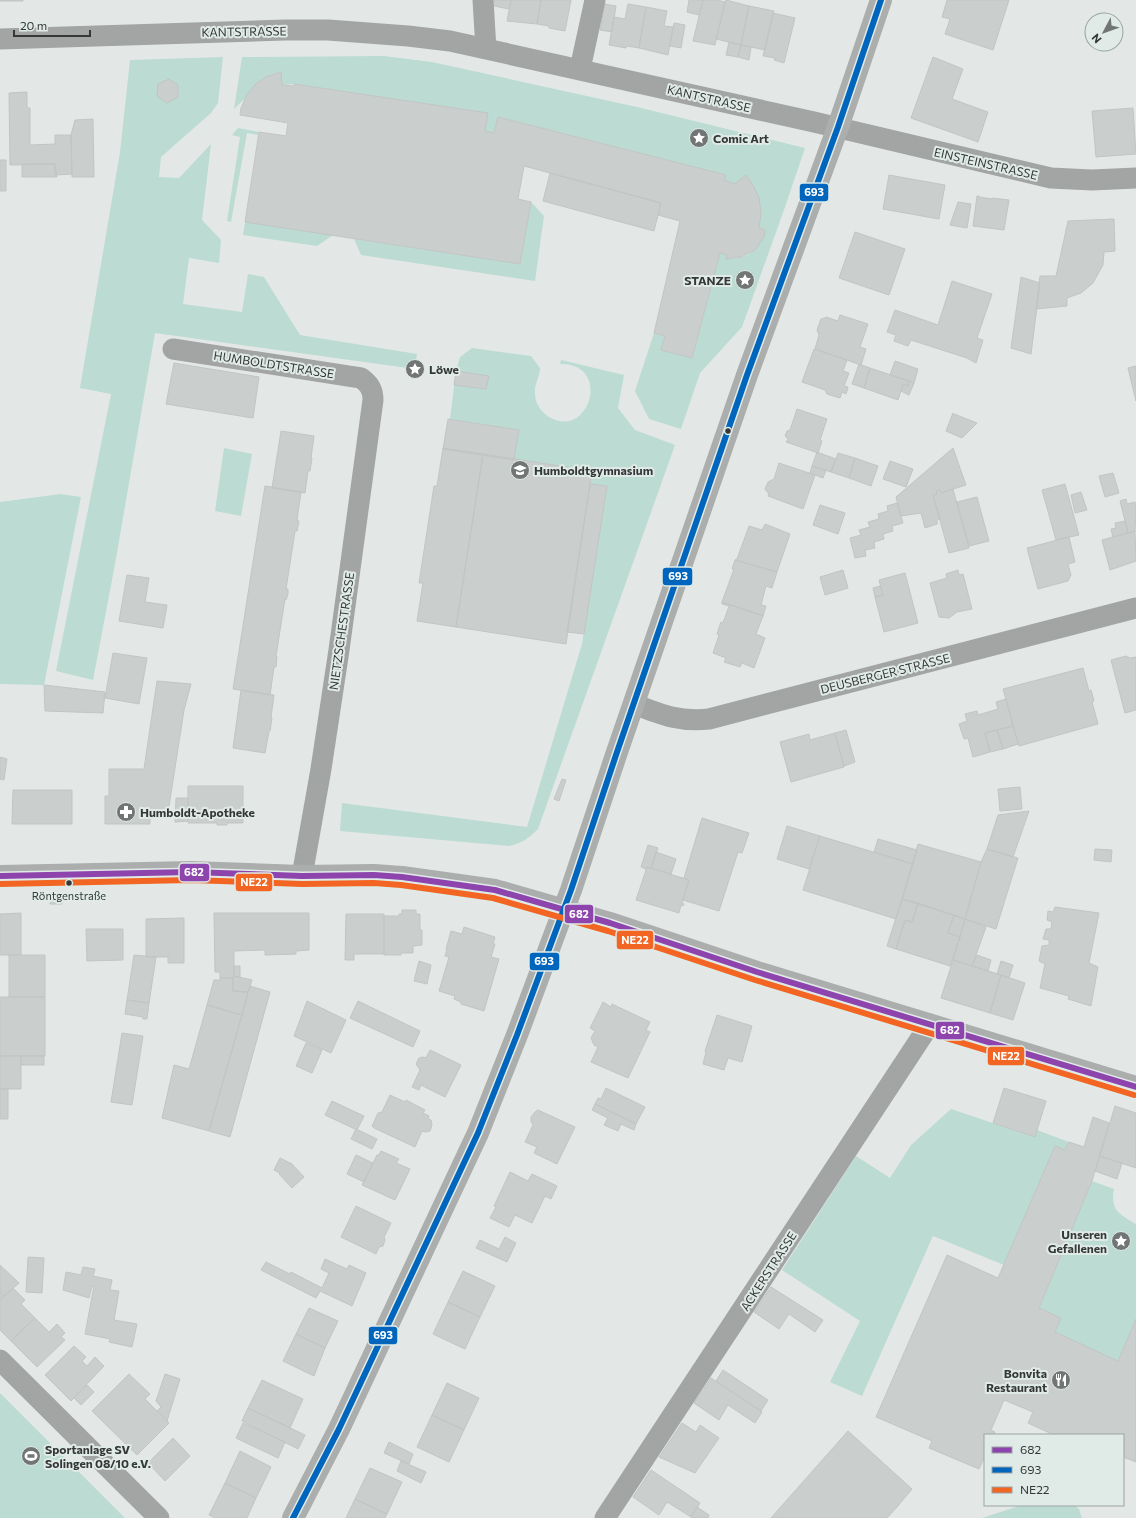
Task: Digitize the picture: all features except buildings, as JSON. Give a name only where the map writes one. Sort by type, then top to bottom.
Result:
[{"type":"main road","points":[[293,1518],[338,1429],[478,1132],[517,1035],[564,909],[747,375],[838,127],[880,0]]},
{"type":"main road","points":[[0,876],[58,876],[191,872],[302,876],[374,875],[430,880],[494,890],[564,909],[764,974],[1136,1087]]},
{"type":"street","points":[[483,0],[486,49]]},
{"type":"street","points":[[580,69],[595,0]]},
{"type":"street","name":"KANTSTRASSE","points":[[0,39],[241,30],[328,30],[408,36],[450,41],[838,127]]},
{"type":"street","name":"EINSTEINSTRASSE","points":[[838,127],[1051,178],[1092,180],[1136,178]]},
{"type":"street","name":"HUMBOLDTSTRASSE","points":[[173,349],[361,378],[370,386]]},
{"type":"street","name":"NIETZSCHESTRASSE","points":[[302,876],[321,769],[340,642],[373,400],[373,391],[370,386]]},
{"type":"street","name":"DEUSBERGER STRASSE","points":[[634,704],[663,716],[692,720],[709,719],[826,687],[946,658],[1136,608]]},
{"type":"street","name":"ACKERSTRASSE","points":[[606,1518],[930,1024]]},
{"type":"street","points":[[0,1360],[159,1518]]},
{"type":"green space","points":[[384,56],[432,62],[637,107],[805,148],[742,327],[700,373],[681,429],[649,419],[635,391],[654,333],[665,336],[661,350],[692,358],[720,253],[727,255],[727,259],[734,259],[747,255],[756,248],[763,238],[765,231],[759,228],[760,207],[754,188],[746,175],[735,184],[724,180],[726,175],[498,117],[494,133],[485,131],[488,113],[295,84],[282,85],[280,72],[263,79],[258,83],[234,109],[242,57]]},
{"type":"green space","points":[[223,57],[218,103],[211,113],[161,157],[159,177],[179,178],[211,144],[202,220],[221,240],[219,263],[189,258],[183,304],[242,312],[248,274],[264,277],[300,335],[417,354],[415,369],[155,333],[115,564],[93,680],[56,671],[111,394],[80,388],[120,152],[130,60]]},
{"type":"green space","points":[[238,128],[259,132],[258,135],[247,133],[231,222],[227,221],[240,137],[232,135]]},
{"type":"green space","points":[[531,202],[544,216],[535,281],[361,255],[354,239],[520,264]]},
{"type":"green space","points":[[245,222],[333,235],[317,246],[243,235]]},
{"type":"green space","points":[[472,348],[531,356],[540,368],[535,390],[537,404],[546,415],[563,422],[575,419],[584,411],[589,399],[590,387],[586,375],[576,367],[560,364],[561,360],[624,375],[618,408],[635,430],[675,445],[538,829],[525,840],[509,846],[340,831],[342,803],[527,827],[582,644],[607,486],[590,484],[592,471],[514,460],[519,430],[450,419],[456,371],[460,357]]},
{"type":"green space","points":[[224,448],[252,454],[241,516],[215,511]]},
{"type":"green space","points":[[61,494],[81,497],[44,685],[0,684],[0,502]]},
{"type":"green space","points":[[951,1109],[1034,1137],[1037,1130],[1069,1142],[1065,1150],[1055,1146],[1004,1265],[933,1236],[862,1396],[830,1382],[860,1321],[782,1270],[856,1156],[890,1178],[911,1145]]},
{"type":"green space","points":[[1092,1181],[1114,1189],[1113,1196],[1115,1207],[1121,1214],[1136,1224],[1136,1319],[1118,1361],[1055,1332],[1061,1318],[1039,1308]]},
{"type":"green space","name":"Sportanlage SV Solingen 08/10 e.V.","points":[[0,1393],[125,1518],[0,1518]]},
{"type":"green space","points":[[1019,1506],[1075,1506],[1079,1509],[1082,1518],[982,1518]]},
{"type":"transit line","name":"693","points":[[293,1518],[339,1429],[478,1133],[517,1035],[571,890],[747,375],[838,127],[881,0]]},
{"type":"transit line","name":"682","points":[[0,876],[191,872],[302,876],[374,875],[402,877],[495,890],[610,923],[757,972],[1136,1087]]},
{"type":"transit line","name":"NE22","points":[[0,884],[191,880],[302,884],[374,883],[401,885],[493,898],[608,931],[755,980],[1134,1095]]},
{"type":"place","name":"Comic Art","points":[[699,138]]},
{"type":"place","name":"STANZE","points":[[745,280]]},
{"type":"place","name":"Löwe","points":[[415,369]]},
{"type":"place","name":"Humboldtgymnasium","points":[[520,470]]},
{"type":"place","name":"Humboldt-Apotheke","points":[[126,812]]},
{"type":"place","name":"Röntgenstraße","points":[[69,883]]},
{"type":"place","name":"Unseren Gefallenen","points":[[1121,1241]]},
{"type":"place","name":"Bonvita Restaurant","points":[[1061,1380]]},
{"type":"place","name":"Sportanlage SV Solingen 08/10 e.V.","points":[[31,1456]]}]
